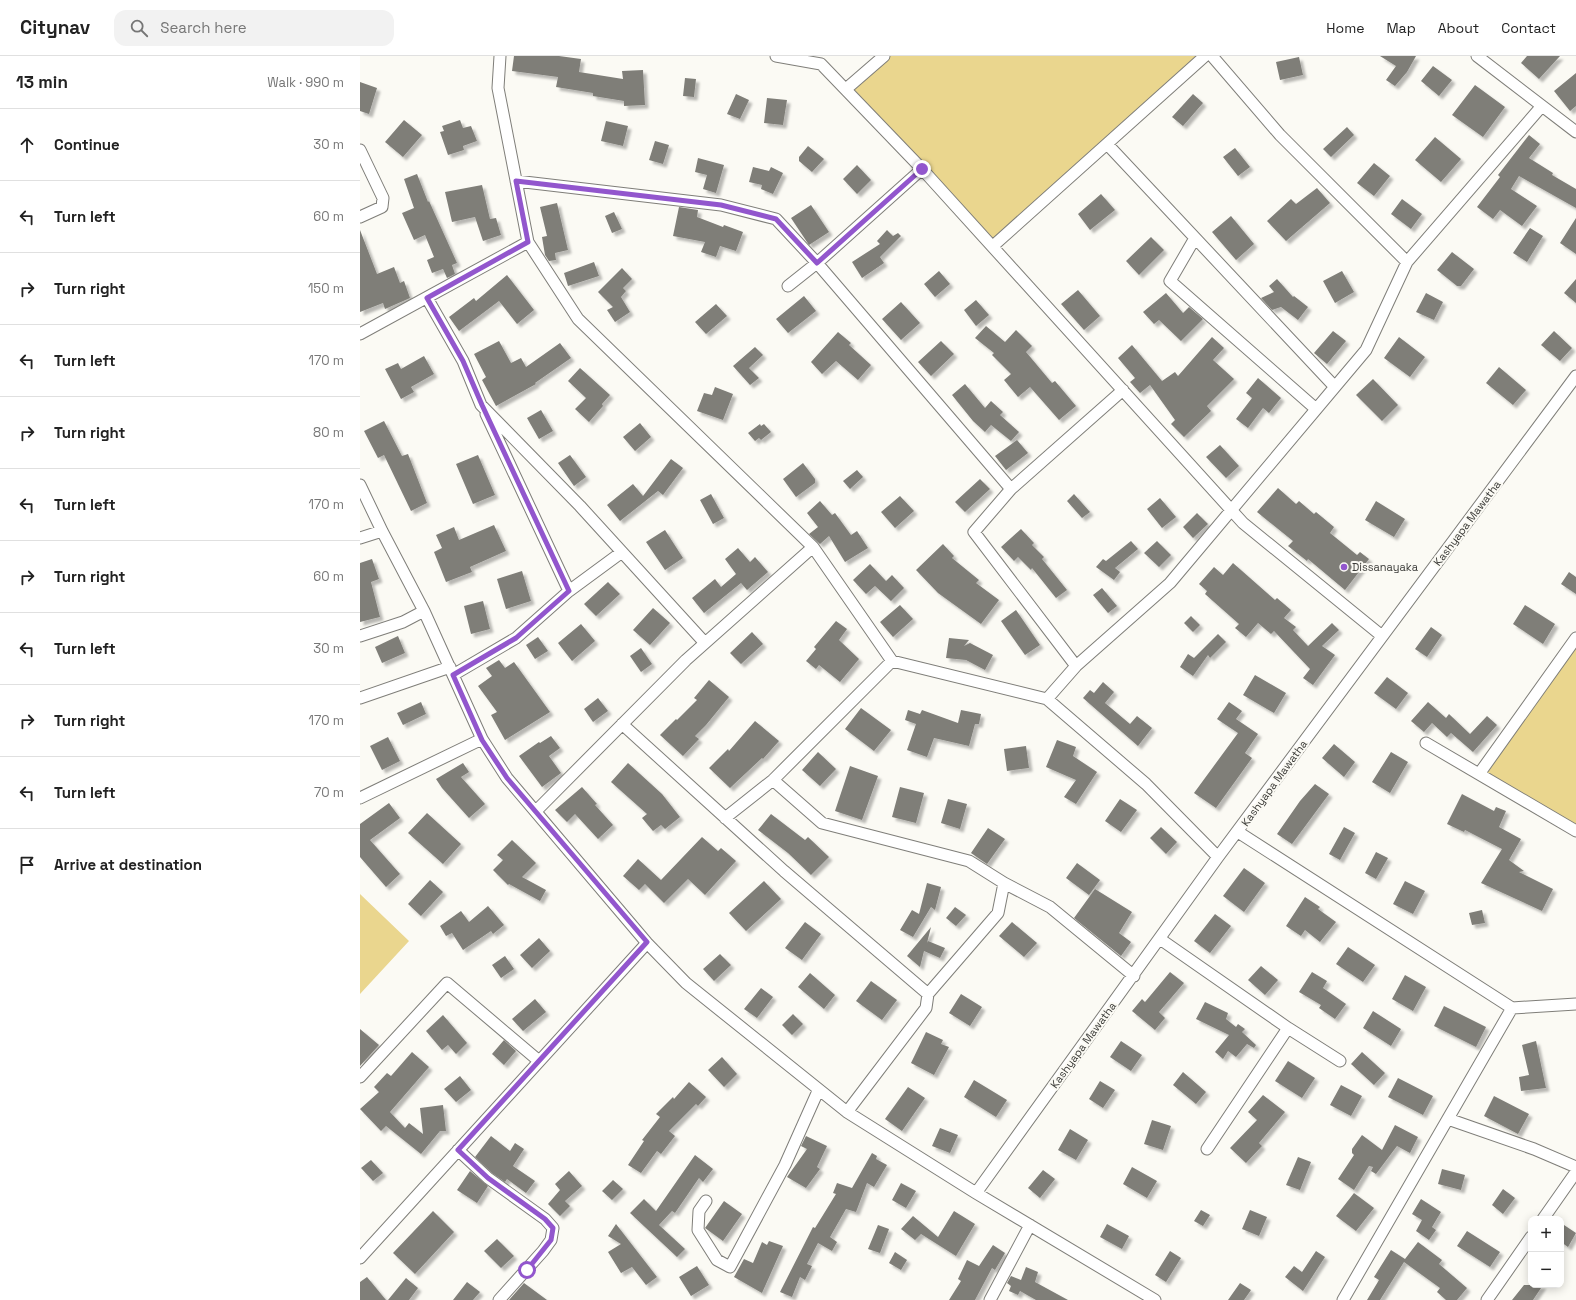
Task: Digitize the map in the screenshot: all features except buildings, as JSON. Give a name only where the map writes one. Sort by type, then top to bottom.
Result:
[{"type":"street","points":[[500,56],[498,88],[528,242],[578,319],[813,547],[892,661],[1047,699],[1146,784],[1218,857]]},
{"type":"street","points":[[776,56],[821,64],[922,169],[993,246],[1243,522],[1382,636]]},
{"type":"street","points":[[846,89],[884,56]]},
{"type":"street","points":[[993,246],[1204,56]]},
{"type":"street","points":[[1212,56],[1280,135],[1407,262]]},
{"type":"street","points":[[1477,56],[1541,107],[1576,132]]},
{"type":"street","points":[[1047,699],[1076,666],[1170,583],[1366,350],[1407,262],[1541,107]]},
{"type":"street","points":[[1107,144],[1335,387]]},
{"type":"street","points":[[360,150],[384,198],[382,207],[360,217]]},
{"type":"street","points":[[788,286],[817,263],[922,169]]},
{"type":"street","points":[[516,181],[721,205],[776,219],[817,263],[1011,489]]},
{"type":"street","points":[[1195,238],[1170,281],[1316,409]]},
{"type":"street","points":[[360,334],[528,242]]},
{"type":"street","points":[[427,298],[463,361],[569,591]]},
{"type":"street","name":"Kashyapa Mawatha","points":[[976,1193],[1134,976],[1218,857],[1576,376]]},
{"type":"street","points":[[1076,666],[974,532],[1011,489],[1123,390]]},
{"type":"street","points":[[482,405],[622,552],[705,643]]},
{"type":"street","points":[[360,485],[382,531],[424,611],[482,740],[507,778],[647,942],[686,983],[818,1091],[847,1112],[976,1193],[1155,1300]]},
{"type":"street","points":[[360,538],[382,531]]},
{"type":"street","points":[[536,811],[686,660],[813,547]]},
{"type":"street","points":[[360,698],[451,671],[516,638],[569,591],[622,552]]},
{"type":"street","points":[[360,636],[404,622],[424,611]]},
{"type":"street","points":[[1479,774],[1576,638]]},
{"type":"street","points":[[725,818],[773,780],[892,661]]},
{"type":"street","points":[[622,724],[784,871],[928,994]]},
{"type":"street","points":[[360,798],[482,740]]},
{"type":"street","points":[[1426,743],[1576,831]]},
{"type":"street","points":[[773,780],[822,823],[969,861],[1004,883],[1050,906],[1134,976]]},
{"type":"street","points":[[1238,832],[1512,1008],[1576,1004]]},
{"type":"street","points":[[847,1112],[926,1008],[928,994],[998,913],[1004,883]]},
{"type":"street","points":[[1160,939],[1288,1028],[1340,1061]]},
{"type":"street","points":[[360,1258],[647,942]]},
{"type":"street","points":[[360,1077],[447,983],[539,1061]]},
{"type":"street","points":[[1343,1300],[1512,1008]]},
{"type":"street","points":[[1207,1149],[1288,1028]]},
{"type":"street","points":[[706,1201],[698,1210],[698,1230],[717,1260],[730,1266],[785,1165],[818,1091]]},
{"type":"street","points":[[1448,1119],[1534,1149],[1576,1167]]},
{"type":"street","points":[[458,1150],[488,1178],[545,1219],[553,1228],[551,1240],[543,1251],[499,1300]]},
{"type":"street","points":[[1545,1216],[1576,1172]]},
{"type":"street","points":[[990,1300],[1030,1225]]},
{"type":"street","points":[[1487,1300],[1528,1241]]},
{"type":"shaded area","points":[[883,56],[1205,56],[993,246],[846,89]]},
{"type":"shaded area","points":[[1576,638],[1576,831],[1479,774]]},
{"type":"shaded area","points":[[360,894],[409,941],[360,994]]},
{"type":"place","name":"Dissanayaka","points":[[1344,567]]},
{"type":"route","points":[[527,1270],[551,1240],[553,1228],[545,1219],[488,1178],[458,1150],[647,942],[507,778],[482,740],[453,675],[516,638],[569,591],[463,361],[427,298],[528,242],[516,181],[721,205],[776,219],[817,263],[922,169]]}]
